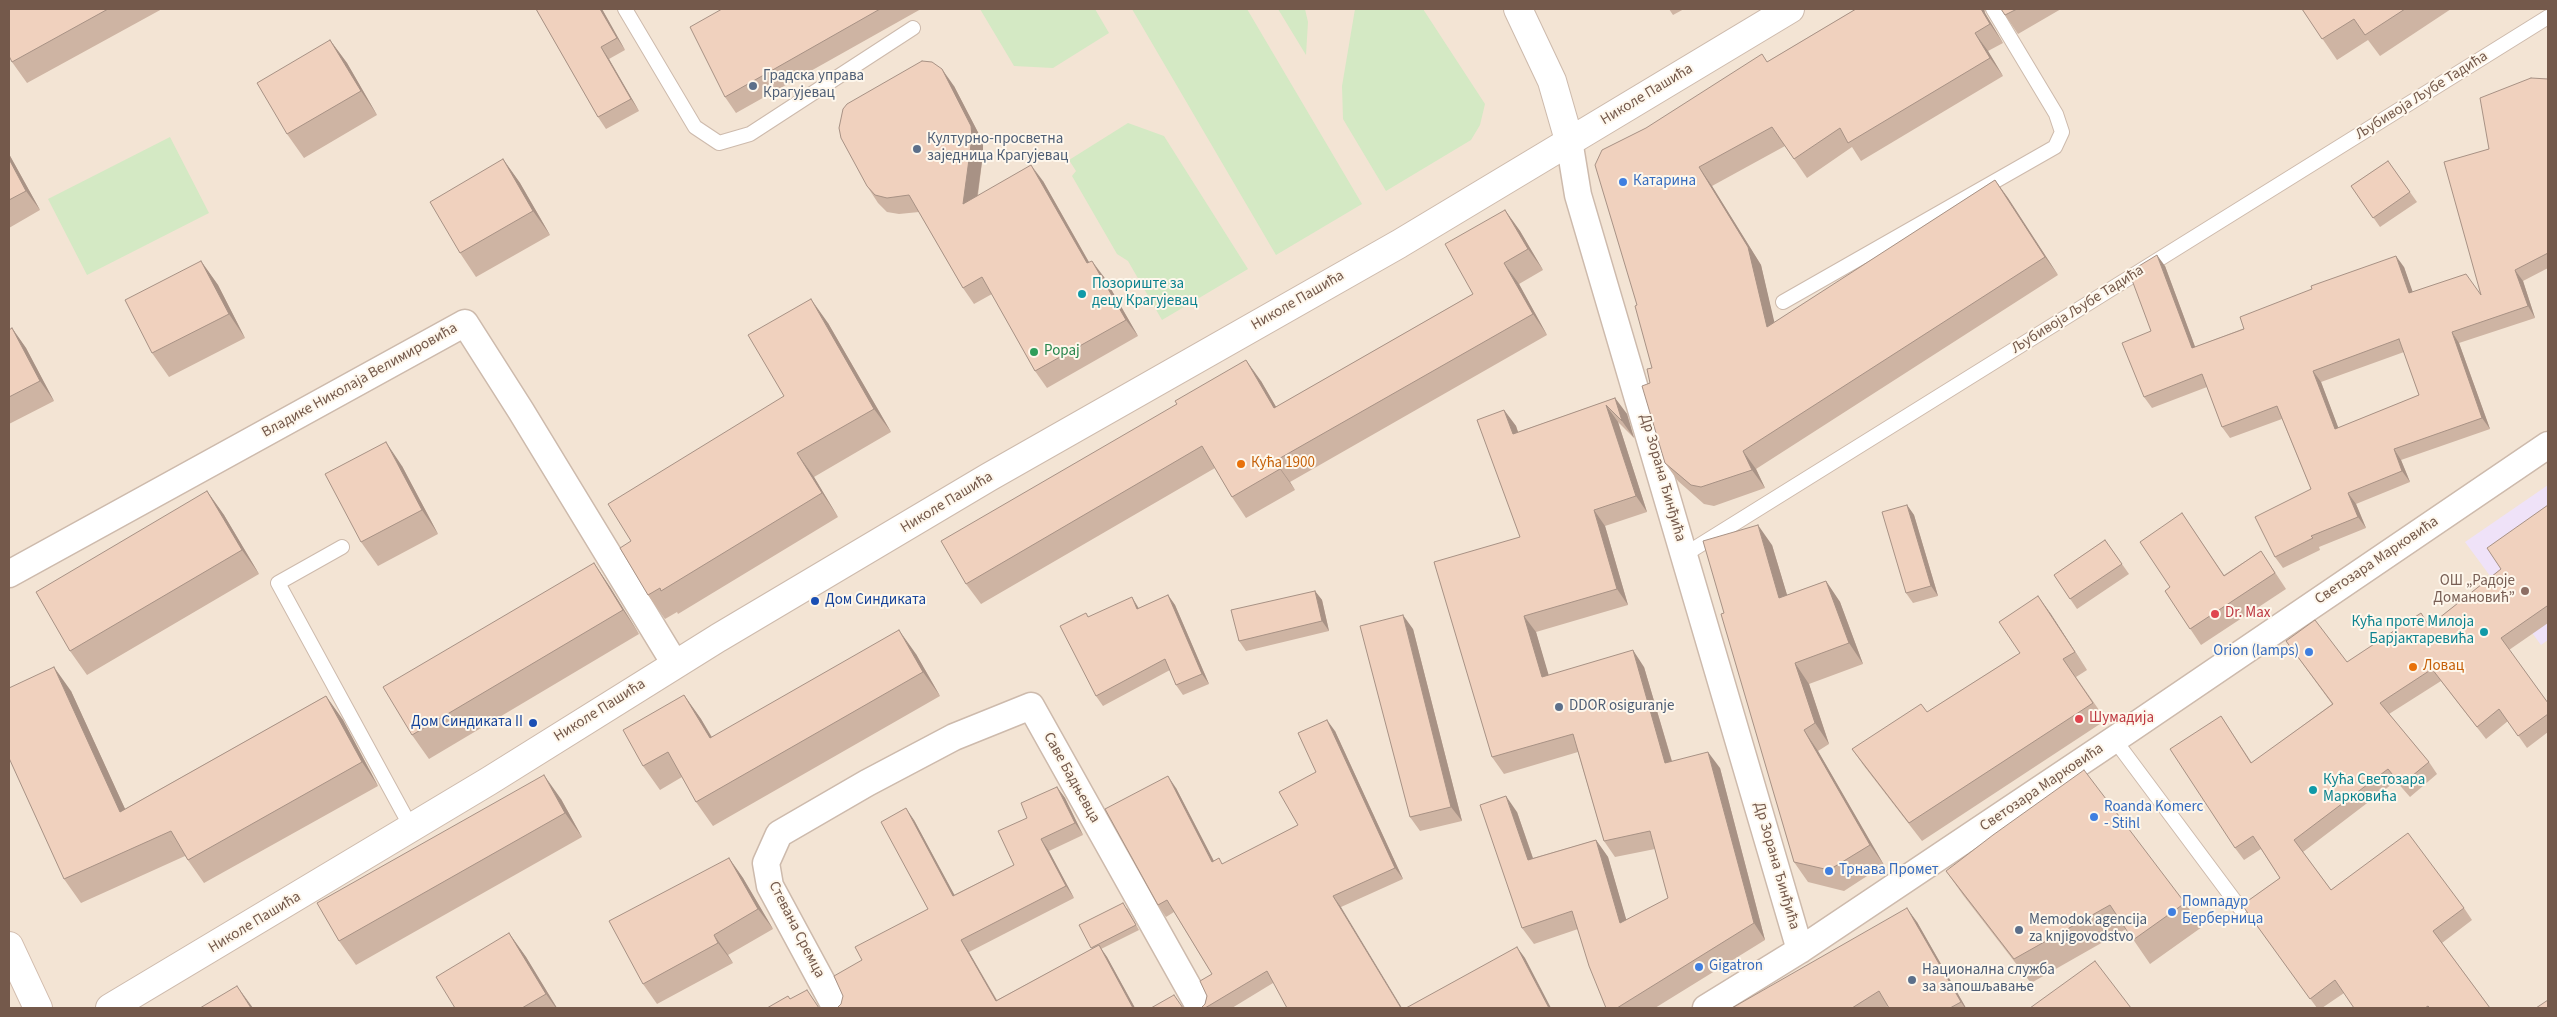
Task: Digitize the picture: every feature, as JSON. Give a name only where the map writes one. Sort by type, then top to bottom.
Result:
[{"type":"street","name":"Др Зорана Ђинђића","points":[[1518,9],[1552,81],[1569,140],[1578,195],[1800,950]]},
{"type":"street","name":"Николе Пашића","points":[[110,1008],[233,937],[675,664],[989,477],[1399,244],[1569,140],[1790,9]]},
{"type":"street","name":"Владике Николаја Велимировића","points":[[9,574],[465,323],[521,411],[675,664]]},
{"type":"street","name":"Светозара Марковића","points":[[1706,1008],[1800,950],[2548,445]]},
{"type":"street","name":"Саве Бадњевца","points":[[867,783],[954,737],[1031,706],[1200,1008]]},
{"type":"street","name":"Стевана Сремца","points":[[836,1008],[770,886],[766,863],[779,834],[867,783]]},
{"type":"street","points":[[9,946],[38,1008]]},
{"type":"lane","points":[[625,9],[695,128],[719,144],[750,134],[913,28]]},
{"type":"lane","points":[[1783,302],[2055,147],[2062,132],[2056,114],[1993,9]]},
{"type":"lane","name":"Љубивоја Љубе Тадића","points":[[1684,555],[2548,17]]},
{"type":"lane","points":[[342,547],[278,583],[411,827]]},
{"type":"lane","points":[[2114,739],[2240,908]]},
{"type":"shaded area","points":[[9,9],[2548,9],[2548,1008],[9,1008]]},
{"type":"shaded area","name":"ОШ „Радоје Домановић”","points":[[2548,485],[2548,640],[2541,645],[2465,542]]},
{"type":"green space","points":[[980,9],[1095,9],[1109,33],[1053,68],[1014,66]]},
{"type":"green space","points":[[1132,9],[1247,9],[1362,204],[1276,255]]},
{"type":"green space","points":[[1278,9],[1305,9],[1308,22],[1306,55]]},
{"type":"green space","points":[[1355,9],[1423,9],[1485,104],[1480,125],[1471,140],[1386,191],[1343,119],[1342,86]]},
{"type":"green space","points":[[1128,123],[1164,136],[1248,269],[1162,320],[1128,261],[1117,254],[1072,176],[1076,171],[1069,160]]},
{"type":"green space","points":[[170,137],[209,213],[87,275],[48,199]]},
{"type":"building","points":[[9,9],[108,9],[12,62],[9,56]]},
{"type":"building","points":[[536,9],[600,9],[617,38],[601,47],[631,99],[598,117]]},
{"type":"building","name":"Градска управа Крагујевац","points":[[722,9],[880,9],[725,97],[690,27]]},
{"type":"building","points":[[1856,9],[1981,9],[1990,24],[1975,33],[1990,58],[1848,143],[1840,128],[1794,159],[1772,127],[1699,167],[1748,247],[1767,327],[1995,180],[2045,257],[1743,451],[1752,470],[1701,487],[1691,485],[1665,463],[1642,386],[1650,383],[1647,369],[1652,368],[1635,306],[1637,305],[1595,165],[1602,150],[1646,128],[1762,54],[1767,62]]},
{"type":"building","points":[[2001,9],[2017,9],[2005,15]]},
{"type":"building","points":[[2302,9],[2405,9],[2365,35],[2354,19],[2322,39]]},
{"type":"building","points":[[330,40],[361,91],[287,134],[257,83]]},
{"type":"building","points":[[922,61],[932,62],[942,69],[971,126],[972,137],[963,204],[1031,165],[1087,263],[1092,261],[1126,320],[1035,371],[982,277],[963,288],[909,195],[887,198],[875,195],[867,186],[841,138],[839,128],[843,109],[847,104]]},
{"type":"building","points":[[2531,78],[2548,79],[2548,253],[2515,270],[2528,306],[2452,332],[2482,418],[2394,449],[2402,471],[2348,493],[2358,517],[2311,536],[2313,538],[2275,557],[2255,517],[2311,489],[2277,406],[2222,427],[2202,374],[2144,397],[2122,343],[2151,331],[2129,272],[2157,255],[2192,348],[2244,329],[2240,317],[2312,289],[2311,286],[2396,256],[2409,293],[2466,274],[2481,295],[2444,162],[2489,149],[2480,98]],"holes":[[[2399,339],[2419,395],[2335,429],[2313,371]]]},
{"type":"building","points":[[9,159],[26,191],[9,200]]},
{"type":"building","points":[[503,159],[533,211],[460,253],[430,202]]},
{"type":"building","points":[[2388,161],[2410,192],[2373,218],[2351,186]]},
{"type":"building","points":[[1505,210],[1528,249],[1504,263],[1533,314],[1275,461],[1280,469],[1232,497],[1202,446],[966,584],[941,541],[1177,404],[1175,401],[1246,360],[1274,408],[1473,294],[1445,244]]},
{"type":"building","points":[[201,261],[229,314],[152,353],[125,300]]},
{"type":"building","points":[[811,299],[874,409],[797,453],[822,493],[661,591],[660,588],[648,595],[620,548],[631,541],[608,504],[784,396],[748,335]]},
{"type":"building","points":[[12,328],[40,381],[9,397],[9,330]]},
{"type":"building","points":[[1615,398],[1622,421],[1606,405],[1636,496],[1594,510],[1617,589],[1524,616],[1542,677],[1633,650],[1665,763],[1708,752],[1754,923],[1617,1008],[1606,1008],[1589,966],[1572,911],[1522,928],[1480,805],[1506,796],[1528,860],[1596,840],[1620,923],[1668,898],[1650,831],[1604,841],[1573,734],[1492,757],[1434,562],[1520,537],[1477,420],[1504,410],[1513,434]]},
{"type":"building","points":[[386,442],[422,510],[361,542],[325,474]]},
{"type":"building","points":[[207,491],[242,550],[70,651],[36,592]]},
{"type":"building","points":[[1907,505],[1931,586],[1906,593],[1882,512]]},
{"type":"building","points":[[2548,505],[2548,608],[2547,606],[2501,638],[2548,703],[2548,714],[2518,736],[2499,709],[2477,727],[2432,669],[2380,703],[2429,762],[2401,785],[2388,769],[2294,840],[2331,890],[2408,833],[2464,908],[2433,931],[2490,1008],[2430,1008],[2428,1006],[2425,1008],[2354,1008],[2335,980],[2310,999],[2242,905],[2280,878],[2253,836],[2235,848],[2170,749],[2221,716],[2251,763],[2333,704],[2286,641],[2315,620],[2347,662],[2421,613],[2429,626],[2501,569],[2487,548]]},
{"type":"building","points":[[2182,513],[2224,576],[2261,551],[2275,573],[2190,629],[2165,591],[2170,587],[2140,542]]},
{"type":"building","points":[[1758,525],[1779,598],[1826,581],[1849,643],[1795,663],[1815,723],[1804,730],[1870,845],[1829,870],[1794,862],[1721,614],[1724,613],[1703,541]]},
{"type":"building","points":[[2105,540],[2122,564],[2070,599],[2054,575]]},
{"type":"building","points":[[594,563],[623,610],[412,735],[383,687]]},
{"type":"building","points":[[1315,591],[1322,621],[1239,641],[1231,610]]},
{"type":"building","points":[[1168,595],[1202,674],[1176,685],[1165,659],[1096,696],[1060,626],[1086,613],[1088,617],[1132,597],[1137,609]]},
{"type":"building","points":[[2038,596],[2075,652],[2063,659],[2093,703],[1909,823],[1852,749],[1921,704],[1927,712],[2020,653],[1999,622]]},
{"type":"building","points":[[1403,615],[1451,807],[1410,817],[1360,626]]},
{"type":"building","points":[[899,630],[923,672],[696,802],[668,752],[643,766],[623,730],[684,695],[710,738]]},
{"type":"building","points":[[54,667],[120,812],[326,696],[362,762],[188,860],[171,831],[64,879],[9,758],[9,688]]},
{"type":"building","points":[[1327,720],[1395,868],[1333,896],[1401,1008],[1287,1008],[1267,971],[1205,1008],[1201,1008],[1205,1004],[1207,996],[1200,981],[1212,974],[1167,900],[1158,905],[1105,809],[1168,776],[1212,862],[1219,858],[1222,864],[1298,825],[1279,792],[1316,772],[1298,733]]},
{"type":"building","points":[[2084,770],[2185,903],[2133,940],[2110,905],[2014,959],[1946,871]]},
{"type":"building","points":[[544,775],[565,813],[339,941],[317,903]]},
{"type":"building","points":[[1057,787],[1075,823],[1041,839],[1066,886],[961,940],[996,1001],[1099,945],[1133,1008],[837,1008],[841,1004],[843,996],[834,976],[862,960],[855,947],[928,909],[881,822],[906,808],[953,896],[1014,865],[998,831],[1027,818],[1021,803]]},
{"type":"building","points":[[729,858],[758,909],[714,935],[718,943],[643,984],[609,921]]},
{"type":"building","points":[[1123,903],[1136,925],[1091,948],[1079,925]]},
{"type":"building","points":[[1907,908],[1961,1002],[1950,1008],[1889,1008],[1879,991],[1852,1008],[1732,1008]]},
{"type":"building","points":[[509,933],[546,994],[522,1008],[455,1008],[436,977]]},
{"type":"building","points":[[1517,947],[1549,1008],[1406,1008]]},
{"type":"building","points":[[2095,961],[2131,1008],[2030,1008]]},
{"type":"building","points":[[237,986],[251,1008],[200,1008]]},
{"type":"building","points":[[807,990],[819,1008],[767,1008],[788,996],[790,999]]},
{"type":"building","points":[[1174,995],[1183,1008],[1151,1008]]},
{"type":"building","points":[[2548,1000],[2548,1008],[2536,1008]]},
{"type":"place","name":"Градска управа Крагујевац","points":[[753,86]]},
{"type":"place","name":"Културно-просветна заједница Крагујевац","points":[[917,149]]},
{"type":"place","name":"Катарина","points":[[1623,182]]},
{"type":"place","name":"Позориште за децу Крагујевац","points":[[1082,294]]},
{"type":"place","name":"Popaj","points":[[1034,352]]},
{"type":"place","name":"Кућа 1900","points":[[1241,464]]},
{"type":"place","name":"ОШ „Радоје Домановић”","points":[[2525,591]]},
{"type":"place","name":"Дом Синдиката","points":[[815,601]]},
{"type":"place","name":"Dr. Max","points":[[2215,614]]},
{"type":"place","name":"Кућа проте Милоја Барјактаревића","points":[[2484,632]]},
{"type":"place","name":"Orion (lamps)","points":[[2309,652]]},
{"type":"place","name":"Ловац","points":[[2413,667]]},
{"type":"place","name":"DDOR osiguranje","points":[[1559,707]]},
{"type":"place","name":"Шумадија","points":[[2079,719]]},
{"type":"place","name":"Дом Синдиката II","points":[[533,723]]},
{"type":"place","name":"Кућа Светозара Марковића","points":[[2313,790]]},
{"type":"place","name":"Roanda Komerc - Stihl","points":[[2094,817]]},
{"type":"place","name":"Трнава Промет","points":[[1829,871]]},
{"type":"place","name":"Помпадур Берберница","points":[[2172,912]]},
{"type":"place","name":"Memodok agencija za knjigovodstvo","points":[[2019,930]]},
{"type":"place","name":"Gigatron","points":[[1699,967]]},
{"type":"place","name":"Национална служба за запошљавање","points":[[1912,980]]}]
